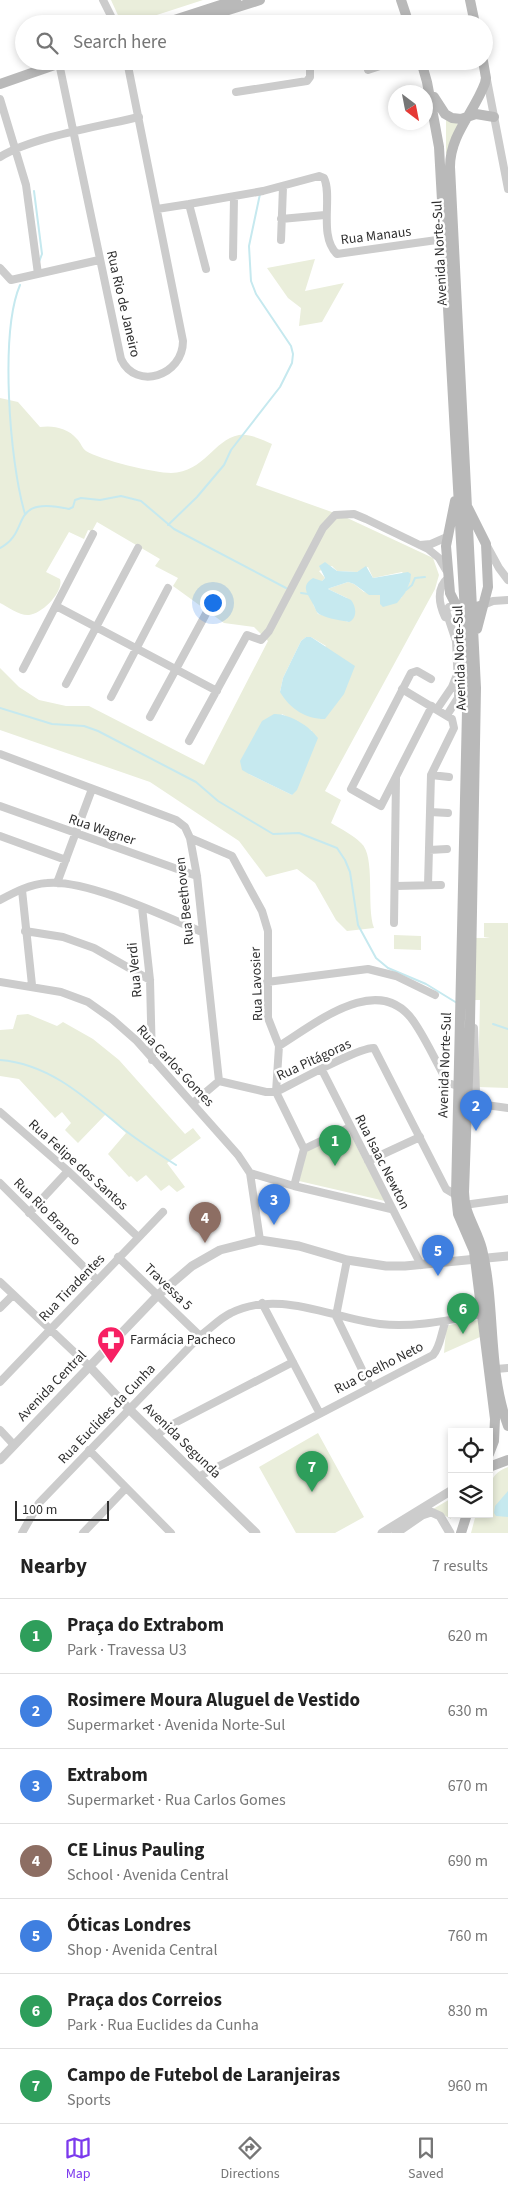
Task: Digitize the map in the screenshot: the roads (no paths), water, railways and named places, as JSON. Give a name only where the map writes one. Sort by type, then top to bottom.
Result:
[{"type":"main road","points":[[190,15],[236,0]]},
{"type":"main road","points":[[212,15],[260,0]]},
{"type":"main road","points":[[401,0],[406,15]]},
{"type":"main road","points":[[470,0],[473,15]]},
{"type":"main road","points":[[0,77],[21,70]]},
{"type":"main road","points":[[0,84],[40,70]]},
{"type":"main road","name":"Avenida Norte-Sul","points":[[423,70],[439,147],[458,491],[464,528],[476,698],[464,1204],[481,1246],[479,1259]]},
{"type":"main road","points":[[484,70],[486,78]]},
{"type":"main road","name":"Avenida Norte-Sul","points":[[464,528],[467,506],[450,167],[455,140],[486,78]]},
{"type":"main road","points":[[427,82],[436,102],[445,114],[452,118],[466,118],[476,114],[494,117]]},
{"type":"main road","points":[[458,491],[447,537],[447,575],[469,607],[471,646]]},
{"type":"main road","points":[[467,506],[482,532],[486,544],[488,587],[469,607]]},
{"type":"main road","points":[[447,537],[452,531],[464,528],[482,532]]},
{"type":"main road","name":"Avenida Norte-Sul","points":[[471,646],[467,660],[463,699],[456,1209],[479,1259]]},
{"type":"main road","points":[[457,671],[467,660]]},
{"type":"main road","points":[[479,1259],[482,1314],[496,1427],[493,1439]]},
{"type":"main road","points":[[479,1259],[502,1406],[508,1426]]},
{"type":"main road","points":[[493,1466],[508,1460]]},
{"type":"main road","points":[[461,1533],[466,1518]]},
{"type":"street","points":[[103,0],[110,15]]},
{"type":"street","name":"Rua Rio de Janeiro","points":[[64,70],[73,132],[99,260],[124,366],[138,374],[151,377],[170,370],[180,358],[183,341],[129,70]]},
{"type":"street","points":[[236,92],[304,82],[310,77],[310,70]]},
{"type":"street","points":[[486,78],[508,188]]},
{"type":"street","points":[[0,99],[17,149],[30,206],[38,274]]},
{"type":"street","points":[[0,157],[17,149],[73,132],[139,117]]},
{"type":"street","name":"Rua Manaus","points":[[283,187],[319,176],[324,178],[326,183],[325,215],[333,250],[340,255],[444,239]]},
{"type":"street","points":[[158,209],[283,187],[281,240]]},
{"type":"street","points":[[233,257],[234,197]]},
{"type":"street","points":[[189,204],[206,269]]},
{"type":"street","points":[[281,219],[325,215]]},
{"type":"street","points":[[0,268],[11,280],[99,260]]},
{"type":"street","points":[[189,741],[247,635],[261,640],[269,631],[323,528],[335,515],[354,514],[418,545],[439,558],[447,575],[441,585],[441,609],[456,641],[457,671],[463,699]]},
{"type":"street","points":[[23,669],[93,534]]},
{"type":"street","points":[[418,545],[431,544],[447,537]]},
{"type":"street","points":[[486,544],[508,580]]},
{"type":"street","points":[[66,684],[138,548]]},
{"type":"street","points":[[111,697],[168,588]]},
{"type":"street","points":[[448,622],[446,610],[508,600]]},
{"type":"street","points":[[56,606],[217,691]]},
{"type":"street","points":[[150,717],[208,610]]},
{"type":"street","points":[[431,679],[415,671],[402,689],[351,789],[380,806],[435,708],[448,694],[457,671]]},
{"type":"street","points":[[402,689],[453,720],[454,728],[431,775],[428,886]]},
{"type":"street","points":[[448,694],[463,699]]},
{"type":"street","points":[[447,715],[463,699]]},
{"type":"street","name":"Rua Beethoven","points":[[0,754],[176,820],[185,827],[190,838],[197,876],[218,1081]]},
{"type":"street","points":[[394,923],[396,775]]},
{"type":"street","points":[[431,775],[449,778]]},
{"type":"street","points":[[57,883],[92,789]]},
{"type":"street","points":[[386,796],[396,799]]},
{"type":"street","name":"Rua Wagner","points":[[0,806],[197,876]]},
{"type":"street","points":[[430,812],[448,813]]},
{"type":"street","points":[[0,836],[66,860]]},
{"type":"street","name":"Rua Lavosier","points":[[190,838],[232,856],[256,898],[268,927],[268,1018],[279,1046],[276,1092],[304,1150]]},
{"type":"street","points":[[429,850],[448,849]]},
{"type":"street","points":[[0,900],[28,886],[57,883],[76,885],[142,907],[202,932]]},
{"type":"street","points":[[395,886],[441,885]]},
{"type":"street","points":[[22,890],[32,985]]},
{"type":"street","name":"Rua Verdi","points":[[142,907],[150,980],[152,1060]]},
{"type":"street","points":[[25,931],[63,937],[94,948],[150,980]]},
{"type":"street","points":[[267,982],[368,969],[396,976],[435,995]]},
{"type":"street","name":"Rua Carlos Gomes","points":[[0,982],[32,985],[61,992],[88,1002],[137,1041],[238,1155],[250,1173],[260,1240]]},
{"type":"street","points":[[279,1046],[341,1008],[362,1000],[379,1000],[395,1004],[413,1020],[448,1083],[458,1086]]},
{"type":"street","points":[[469,1001],[474,1020],[476,1093],[486,1105],[508,1108]]},
{"type":"street","name":"Rua Pitágoras","points":[[218,1081],[266,1092],[276,1092],[367,1048],[374,1048],[446,1189],[450,1194],[456,1195]]},
{"type":"street","name":"Rua Isaac Newton","points":[[322,1070],[421,1265]]},
{"type":"street","points":[[193,1103],[218,1081]]},
{"type":"street","name":"Rua Felipe dos Santos","points":[[0,1112],[68,1171],[138,1237]]},
{"type":"street","points":[[294,1186],[304,1150],[350,1127]]},
{"type":"street","points":[[368,1161],[420,1137]]},
{"type":"street","points":[[29,1213],[68,1171]]},
{"type":"street","points":[[250,1173],[294,1186],[392,1209]]},
{"type":"street","name":"Rua Rio Branco","points":[[0,1183],[97,1280]]},
{"type":"street","points":[[464,1204],[508,1199]]},
{"type":"street","name":"Rua Tiradentes","points":[[0,1382],[163,1212]]},
{"type":"street","name":"Avenida Central","points":[[0,1460],[158,1295],[192,1266],[220,1250],[260,1240],[299,1246],[347,1260],[386,1266],[421,1265],[508,1256]]},
{"type":"street","name":"Travessa 5","points":[[118,1257],[200,1336]]},
{"type":"street","points":[[347,1260],[336,1316],[370,1386]]},
{"type":"street","points":[[0,1282],[90,1367]]},
{"type":"street","points":[[0,1308],[13,1295]]},
{"type":"street","points":[[262,1303],[319,1412]]},
{"type":"street","name":"Rua Euclides da Cunha","points":[[22,1533],[39,1503],[89,1450],[200,1336],[229,1314],[262,1303],[279,1303],[381,1324],[446,1321],[482,1314]]},
{"type":"street","name":"Rua Coelho Neto","points":[[439,1337],[446,1321]]},
{"type":"street","name":"Rua Coelho Neto","points":[[198,1477],[319,1412],[433,1355],[439,1345],[439,1337],[433,1322]]},
{"type":"street","points":[[157,1435],[169,1426],[293,1362]]},
{"type":"street","name":"Avenida Segunda","points":[[90,1367],[129,1409],[256,1533]]},
{"type":"street","points":[[496,1369],[508,1368]]},
{"type":"street","points":[[0,1430],[14,1445]]},
{"type":"street","points":[[89,1450],[171,1533]]},
{"type":"street","points":[[85,1532],[126,1488]]},
{"type":"street","points":[[382,1533],[448,1492]]},
{"type":"street","points":[[396,1533],[422,1515],[431,1512],[440,1516],[450,1533]]},
{"type":"water","points":[[325,562],[337,571],[357,572],[366,566],[373,578],[408,572],[411,574],[410,582],[405,593],[397,603],[383,607],[380,604],[380,595],[369,595],[354,584],[348,582],[330,588],[328,589],[351,600],[355,612],[354,618],[349,622],[331,618],[317,612],[306,591],[309,581],[313,578],[322,581],[325,578],[319,566]]},
{"type":"water","points":[[306,637],[311,637],[355,666],[344,694],[325,719],[318,719],[299,712],[280,692],[283,678],[301,641]]},
{"type":"water","points":[[274,714],[280,714],[298,721],[310,729],[318,738],[297,790],[292,795],[242,770],[240,761],[262,721]]},
{"type":"water","points":[[508,1491],[508,1517],[496,1516],[494,1513],[495,1506]]},
{"type":"waterway","points":[[34,191],[42,254],[39,262]]},
{"type":"waterway","points":[[168,525],[197,497],[224,465],[231,450],[280,387],[292,363],[293,354],[291,346],[256,294],[251,281],[249,246],[260,194]]},
{"type":"waterway","points":[[20,285],[14,306],[10,333],[9,397],[15,462],[19,491],[25,514]]},
{"type":"waterway","points":[[0,548],[10,541],[28,511],[37,507],[50,506],[69,509],[73,507],[75,500],[81,498],[100,500],[121,496],[141,501],[174,529],[286,588]]},
{"type":"waterway","points":[[406,590],[412,585],[415,578],[425,577]]},
{"type":"waterway","points":[[301,593],[308,594]]},
{"type":"waterway","points":[[0,708],[52,724],[84,726],[98,731],[196,782],[218,801],[273,834],[299,833],[337,848],[350,872],[358,925],[376,958],[388,968],[426,984],[457,1003]]},
{"type":"waterway","points":[[493,1024],[508,1029]]},
{"type":"waterway","points":[[0,1060],[18,1063],[51,1075],[81,1094],[129,1133],[176,1165]]},
{"type":"place","name":"Rosimere Moura Aluguel de Vestido","points":[[476,1131]]},
{"type":"place","name":"Praça do Extrabom","points":[[335,1166]]},
{"type":"place","name":"Extrabom","points":[[274,1225]]},
{"type":"place","name":"CE Linus Pauling","points":[[205,1243]]},
{"type":"place","name":"Óticas Londres","points":[[438,1276]]},
{"type":"place","name":"Praça dos Correios","points":[[463,1334]]},
{"type":"place","name":"Farmácia Pacheco","points":[[111,1364]]},
{"type":"place","name":"Campo de Futebol de Laranjeiras","points":[[312,1492]]}]
